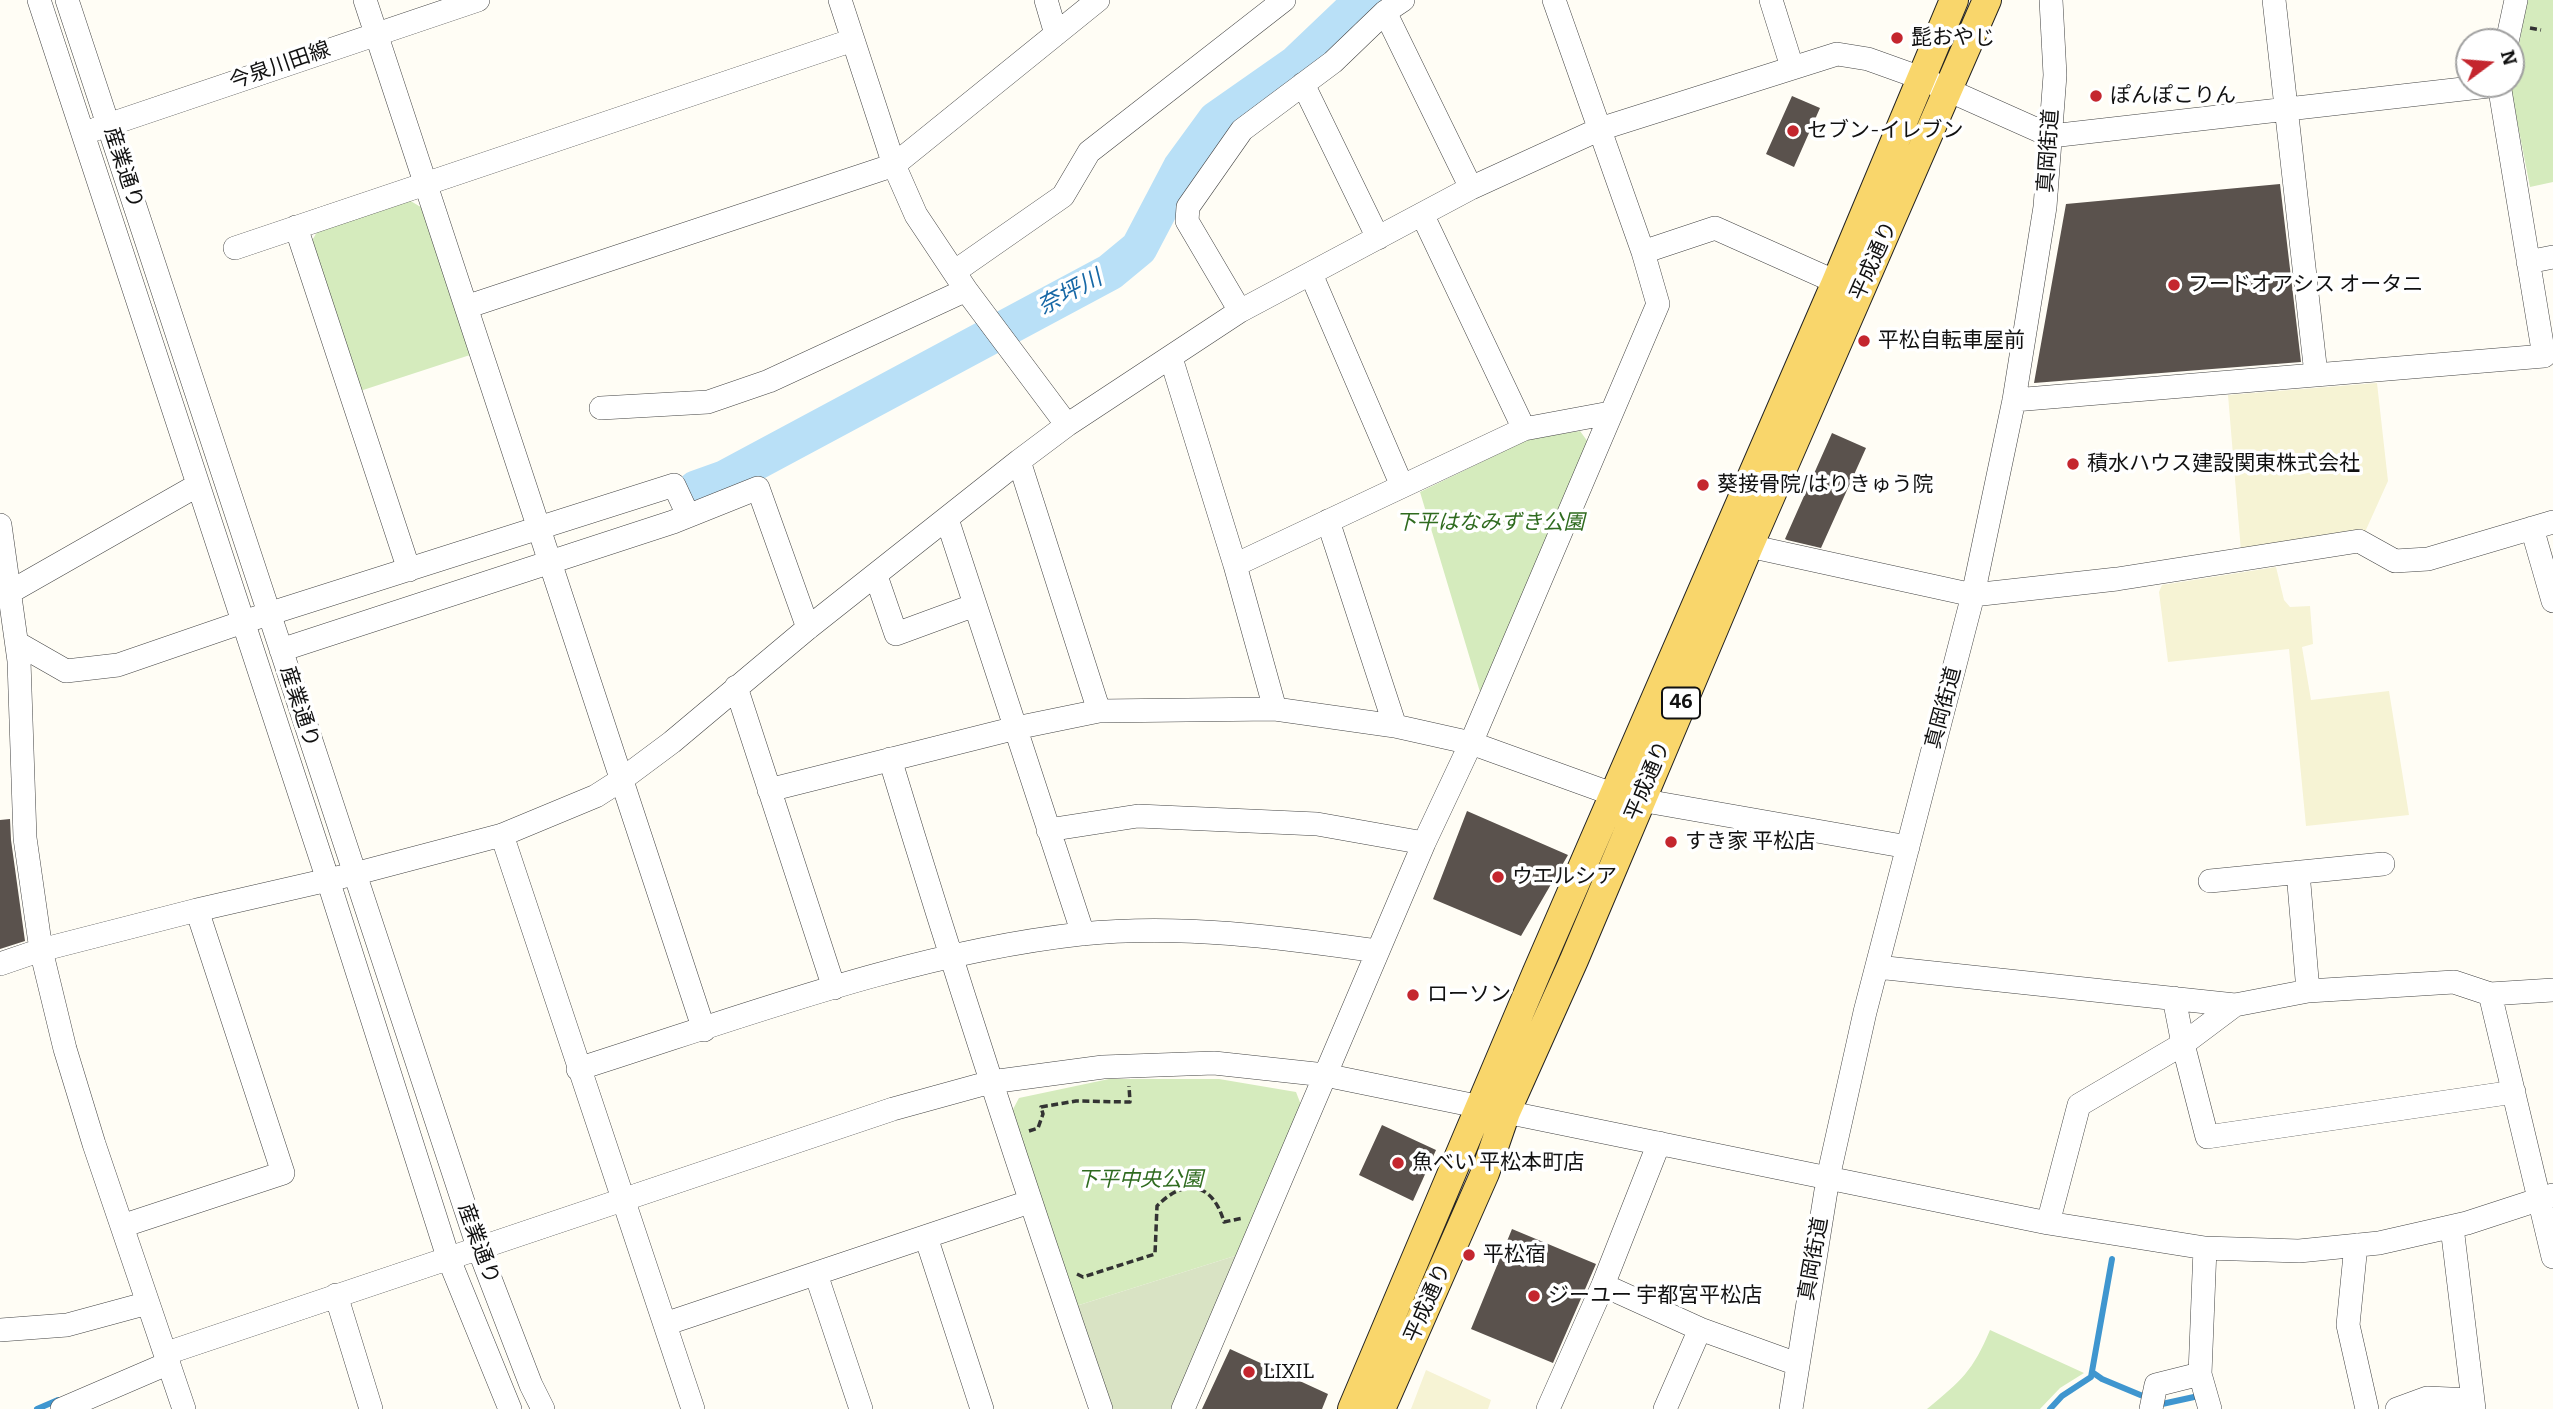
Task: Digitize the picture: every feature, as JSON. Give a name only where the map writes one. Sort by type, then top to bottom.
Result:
[{"type":"main road","name":"平成通り","points":[[1352,1409],[1493,1109],[1574,960],[1628,797],[1836,282],[1954,0]]},
{"type":"main road","name":"平成通り","points":[[1628,797],[1749,546],[1987,0]]},
{"type":"main road","name":"平成通り","points":[[1381,1409],[1485,1173],[1493,1109]]},
{"type":"street","name":"産業通り","points":[[39,0],[328,880],[448,1257],[510,1409]]},
{"type":"street","name":"産業通り","points":[[66,0],[478,1247],[531,1385],[543,1409]]},
{"type":"street","points":[[365,0],[704,1030]]},
{"type":"street","name":"今泉川田線","points":[[83,133],[478,0]]},
{"type":"street","points":[[839,0],[894,165],[916,215],[960,281],[1067,425]]},
{"type":"street","points":[[1046,0],[1056,34]]},
{"type":"street","points":[[466,307],[894,165],[1098,0]]},
{"type":"street","points":[[601,408],[708,402],[769,381],[960,281],[1063,196],[1089,152],[1284,0]]},
{"type":"street","points":[[1183,1409],[1377,951],[1471,743],[1658,304],[1643,252],[1554,0]]},
{"type":"street","points":[[1771,0],[1791,67]]},
{"type":"street","name":"真岡街道","points":[[1791,1409],[1828,1178],[1877,967],[1973,595],[2014,400],[2045,207],[2052,136],[2055,75],[2051,0]]},
{"type":"street","points":[[2274,0],[2316,374]]},
{"type":"street","points":[[2510,28],[2516,0]]},
{"type":"street","points":[[1240,311],[1187,220],[1188,207],[1242,130],[1333,62],[1394,6],[1471,188]]},
{"type":"street","points":[[235,248],[853,40]]},
{"type":"street","points":[[0,964],[41,950],[502,835],[596,796],[672,742],[808,628],[1067,425],[1240,311],[1471,188],[1600,130],[1837,54],[1868,59],[1920,78],[2052,136],[2455,90]]},
{"type":"street","points":[[1303,84],[1378,238]]},
{"type":"street","points":[[2014,400],[2316,374],[2549,364],[2500,98]]},
{"type":"street","points":[[1422,214],[1524,429]]},
{"type":"street","points":[[296,227],[409,570]]},
{"type":"street","points":[[1643,252],[1715,228],[1836,282]]},
{"type":"street","points":[[2529,262],[2553,257]]},
{"type":"street","points":[[1311,274],[1402,486]]},
{"type":"street","points":[[1171,358],[1236,565],[1275,709]]},
{"type":"street","points":[[1236,565],[1524,429],[1610,413]]},
{"type":"street","points":[[1019,461],[1099,711]]},
{"type":"street","points":[[10,592],[198,485]]},
{"type":"street","points":[[18,652],[66,671],[118,665],[243,622],[674,485],[688,515]]},
{"type":"street","points":[[281,650],[550,562],[758,488],[808,628]]},
{"type":"street","points":[[947,519],[1083,934]]},
{"type":"street","points":[[1328,521],[1395,726]]},
{"type":"street","points":[[0,525],[18,652],[25,838],[41,950],[65,1049],[184,1409]]},
{"type":"street","points":[[1749,546],[1973,595],[2117,579],[2359,541],[2395,561],[2428,559],[2543,525],[2553,601]]},
{"type":"street","points":[[876,576],[896,634],[975,605]]},
{"type":"street","points":[[736,687],[834,988]]},
{"type":"street","points":[[769,790],[1016,728],[1099,711],[1275,709],[1395,726],[1471,743],[1628,797],[1908,847]]},
{"type":"street","points":[[890,759],[1029,1202],[1101,1409]]},
{"type":"street","points":[[1048,830],[1138,816],[1317,824],[1424,842]]},
{"type":"street","points":[[502,835],[693,1409]]},
{"type":"street","points":[[2210,881],[2383,864]]},
{"type":"street","points":[[2298,872],[2308,991]]},
{"type":"street","points":[[122,1226],[283,1173],[197,910]]},
{"type":"street","points":[[579,1069],[834,988],[950,957],[1083,934],[1176,930],[1290,938],[1377,951]]},
{"type":"street","points":[[1877,967],[2235,1005],[2308,991],[2454,982],[2490,994],[2553,990]]},
{"type":"street","points":[[2490,994],[2514,1091],[2547,1197],[2553,1257]]},
{"type":"street","points":[[2175,998],[2183,1044],[2207,1137],[2514,1091]]},
{"type":"street","points":[[2048,1223],[2079,1105],[2183,1044],[2235,1005]]},
{"type":"street","points":[[62,1409],[168,1358],[336,1296],[622,1198],[893,1109],[991,1082],[1103,1067],[1214,1063],[1325,1075],[2048,1223],[2205,1248],[2299,1251],[2379,1243],[2452,1227],[2547,1197]]},
{"type":"street","points":[[1548,1409],[1603,1285],[1659,1143]]},
{"type":"street","points":[[665,1324],[1029,1202]]},
{"type":"street","points":[[2397,1409],[2427,1398],[2473,1404],[2452,1227]]},
{"type":"street","points":[[926,1237],[982,1409]]},
{"type":"street","points":[[2356,1245],[2348,1325],[2367,1409]]},
{"type":"street","points":[[2205,1248],[2200,1374],[2210,1409]]},
{"type":"street","points":[[816,1274],[861,1409]]},
{"type":"street","points":[[1603,1285],[1700,1329],[1797,1364]]},
{"type":"street","points":[[336,1296],[371,1409]]},
{"type":"street","points":[[0,1330],[66,1325],[148,1303]]},
{"type":"street","points":[[1665,1409],[1700,1329]]},
{"type":"street","points":[[2151,1409],[2156,1385],[2200,1374]]},
{"type":"path","points":[[1033,1143],[1029,1130],[1038,1128],[1043,1114],[1041,1107],[1076,1101],[1130,1102],[1128,1066]]},
{"type":"path","points":[[1076,1273],[1083,1277],[1155,1254],[1157,1206],[1179,1189],[1201,1190],[1219,1204],[1224,1222],[1249,1216]]},
{"type":"shaded area","points":[[2377,383],[2388,481],[2365,532],[2241,551],[2228,395]]},
{"type":"shaded area","points":[[2276,567],[2284,600],[2290,607],[2310,606],[2313,644],[2302,647],[2311,700],[2389,691],[2409,815],[2306,826],[2289,649],[2168,662],[2159,592],[2162,585]]},
{"type":"shaded area","points":[[1426,1370],[1491,1400],[1488,1409],[1411,1409]]},
{"type":"green space","points":[[2527,0],[2553,0],[2553,182],[2530,187],[2513,98],[2525,98],[2525,28],[2522,28]]},
{"type":"green space","points":[[409,200],[424,209],[470,355],[357,392],[310,244],[317,232]]},
{"type":"green space","name":"下平はなみずき公園","points":[[1580,431],[1588,442],[1480,692],[1420,492],[1529,439]]},
{"type":"green space","name":"下平中央公園","points":[[1109,1079],[1219,1079],[1296,1092],[1303,1110],[1241,1254],[1076,1306],[1011,1113],[1019,1098]]},
{"type":"green space","points":[[1241,1254],[1175,1409],[1109,1409],[1076,1306]]},
{"type":"green space","points":[[1990,1330],[2084,1373],[2060,1388],[2040,1409],[1927,1409],[1949,1391],[1972,1366]]},
{"type":"building","name":"セブン-イレブン","points":[[1792,96],[1820,108],[1794,167],[1766,154]]},
{"type":"building","name":"フードオアシス オータニ","points":[[2280,184],[2301,362],[2034,383],[2066,204]]},
{"type":"building","points":[[1832,433],[1866,448],[1821,548],[1787,540],[1785,539]]},
{"type":"building","name":"ウエルシア","points":[[1467,811],[1568,855],[1521,936],[1433,899]]},
{"type":"building","points":[[10,819],[25,941],[0,949],[0,820]]},
{"type":"building","name":"魚べい 平松本町店","points":[[1382,1125],[1436,1150],[1413,1201],[1359,1175]]},
{"type":"building","name":"ジーユー 宇都宮平松店","points":[[1512,1229],[1596,1264],[1553,1363],[1471,1329]]},
{"type":"building","name":"LIXIL","points":[[1230,1349],[1328,1394],[1322,1409],[1202,1409]]},
{"type":"waterway","name":"奈坪川","points":[[696,489],[724,479],[1110,272],[1139,248],[1181,168],[1216,120],[1296,64],[1363,0]]},
{"type":"waterway","points":[[2050,1409],[2062,1396],[2091,1377],[2112,1259]]},
{"type":"waterway","points":[[2092,1372],[2102,1379],[2162,1404],[2194,1397]]},
{"type":"waterway","points":[[37,1409],[58,1400]]},
{"type":"place","name":"髭おやじ","points":[[1897,38]]},
{"type":"place","name":"ぽんぽこりん","points":[[2096,96]]},
{"type":"place","name":"セブン-イレブン","points":[[1793,131]]},
{"type":"place","name":"フードオアシス オータニ","points":[[2174,285]]},
{"type":"place","name":"平松自転車屋前","points":[[1864,341]]},
{"type":"place","name":"積水ハウス建設関東株式会社","points":[[2073,464]]},
{"type":"place","name":"葵接骨院/はりきゅう院","points":[[1703,485]]},
{"type":"place","name":"すき家 平松店","points":[[1671,842]]},
{"type":"place","name":"ウエルシア","points":[[1498,877]]},
{"type":"place","name":"ローソン","points":[[1413,995]]},
{"type":"place","name":"魚べい 平松本町店","points":[[1398,1163]]},
{"type":"place","name":"平松宿","points":[[1469,1255]]},
{"type":"place","name":"ジーユー 宇都宮平松店","points":[[1534,1296]]},
{"type":"place","name":"LIXIL","points":[[1249,1372]]}]
